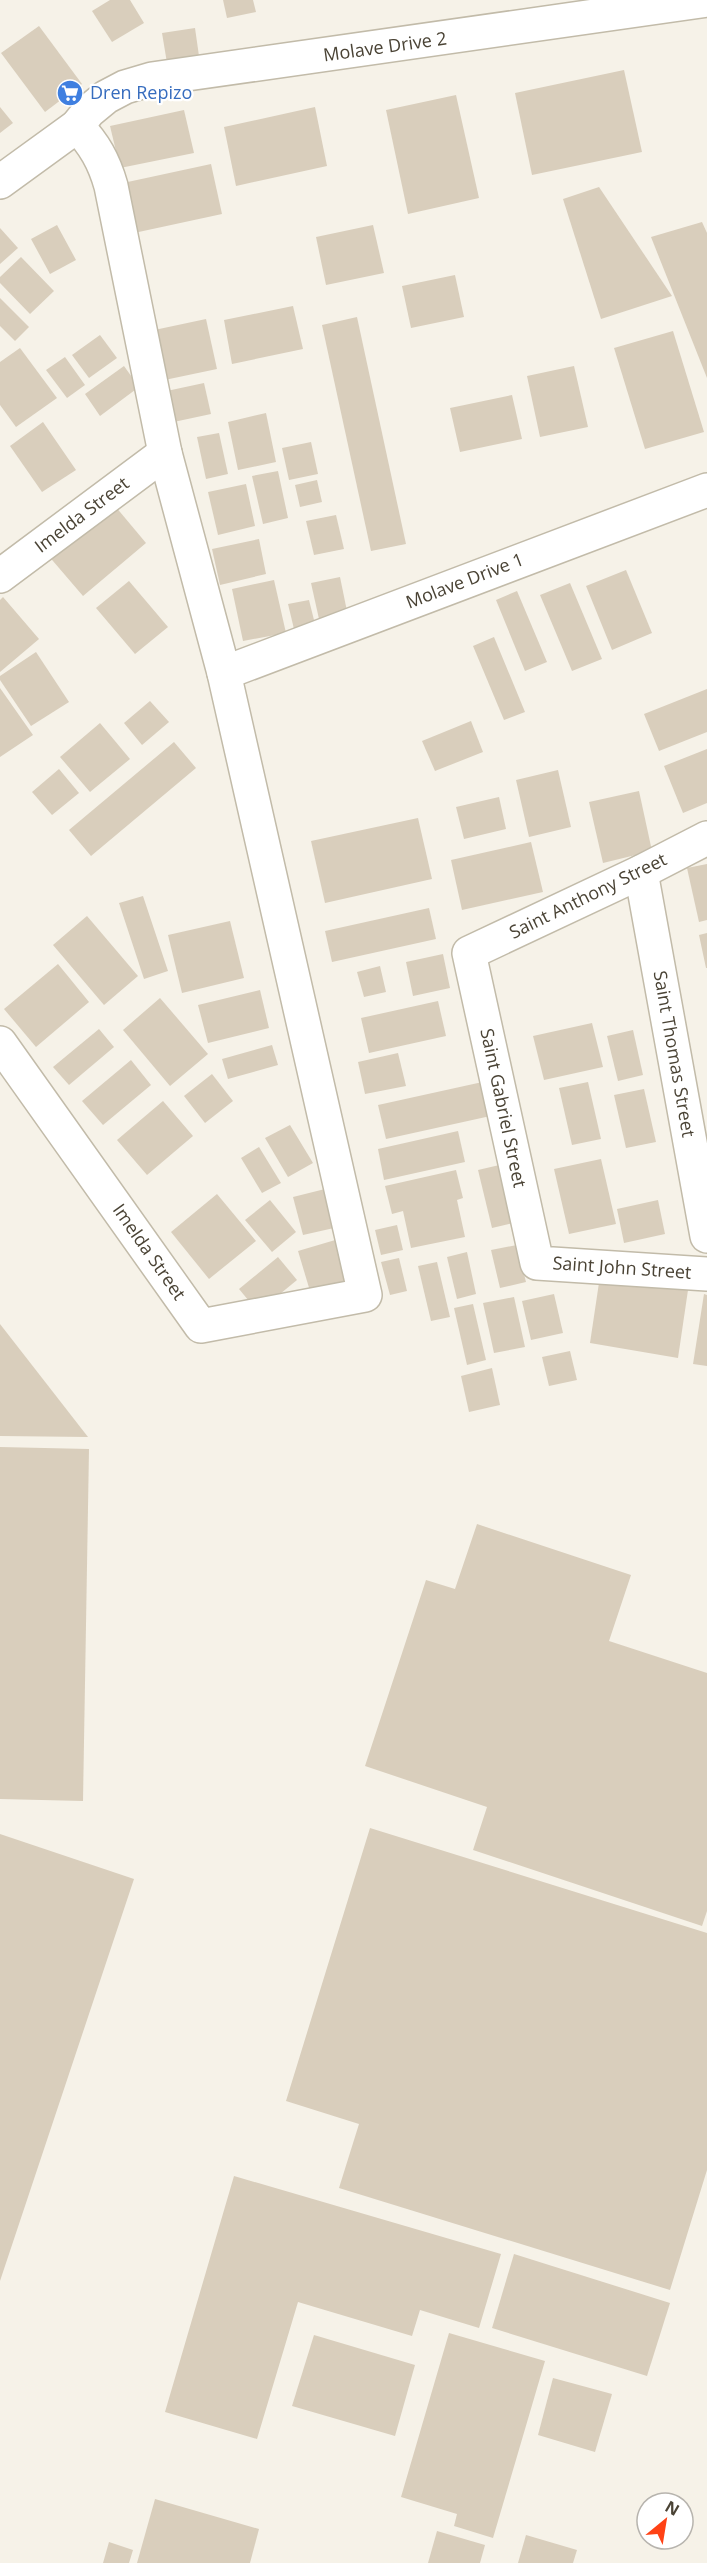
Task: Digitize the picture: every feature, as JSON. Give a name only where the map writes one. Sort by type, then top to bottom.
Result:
[{"type":"street","name":"Molave Drive 2","points":[[0,182],[77,126],[89,111],[106,97],[125,87],[152,79],[707,0]]},
{"type":"street","points":[[77,126],[93,143],[106,166],[165,453],[224,672]]},
{"type":"street","name":"Imelda Street","points":[[0,576],[165,453]]},
{"type":"street","name":"Molave Drive 1","points":[[224,672],[707,490]]},
{"type":"street","name":"Imelda Street","points":[[0,1042],[201,1326],[365,1296],[224,672]]},
{"type":"street","name":"Saint Anthony Street","points":[[469,953],[641,872],[707,838]]},
{"type":"street","name":"Saint Thomas Street","points":[[641,872],[707,1236]]},
{"type":"street","name":"Saint Gabriel Street","points":[[469,953],[537,1263]]},
{"type":"street","name":"Saint John Street","points":[[537,1263],[707,1274]]},
{"type":"building","points":[[110,0],[130,0],[144,23],[112,42],[92,11]]},
{"type":"building","points":[[223,0],[253,0],[256,12],[227,18]]},
{"type":"building","points":[[39,26],[82,84],[45,112],[1,53]]},
{"type":"building","points":[[195,28],[200,63],[168,69],[162,33]]},
{"type":"building","points":[[624,70],[642,152],[532,175],[515,93]]},
{"type":"building","points":[[456,95],[479,198],[408,214],[386,110]]},
{"type":"building","points":[[0,107],[13,123],[0,133]]},
{"type":"building","points":[[315,107],[327,166],[236,186],[224,127]]},
{"type":"building","points":[[184,110],[194,153],[120,168],[110,126]]},
{"type":"building","points":[[211,164],[222,214],[134,233],[123,183]]},
{"type":"building","points":[[599,187],[672,296],[601,319],[563,199]]},
{"type":"building","points":[[702,222],[707,233],[707,378],[651,237]]},
{"type":"building","points":[[57,225],[76,260],[50,274],[31,239]]},
{"type":"building","points":[[373,225],[384,273],[326,285],[316,237]]},
{"type":"building","points":[[0,228],[18,248],[0,264]]},
{"type":"building","points":[[21,257],[54,291],[30,314],[0,283],[0,277]]},
{"type":"building","points":[[455,275],[464,317],[411,328],[402,286]]},
{"type":"building","points":[[0,298],[29,327],[15,341],[0,326]]},
{"type":"building","points":[[293,306],[303,349],[232,364],[224,320]]},
{"type":"building","points":[[357,317],[406,544],[371,551],[322,325]]},
{"type":"building","points":[[206,319],[217,369],[155,382],[145,332]]},
{"type":"building","points":[[673,331],[704,432],[645,449],[614,348]]},
{"type":"building","points":[[100,335],[117,358],[89,378],[72,355]]},
{"type":"building","points":[[20,348],[57,398],[16,427],[0,405],[0,362]]},
{"type":"building","points":[[65,357],[85,385],[67,398],[46,370]]},
{"type":"building","points":[[124,366],[139,387],[100,416],[85,394]]},
{"type":"building","points":[[574,366],[588,427],[540,437],[527,376]]},
{"type":"building","points":[[204,383],[211,414],[169,423],[162,392]]},
{"type":"building","points":[[512,395],[522,439],[460,452],[450,408]]},
{"type":"building","points":[[266,413],[276,462],[238,470],[228,422]]},
{"type":"building","points":[[43,422],[76,470],[42,492],[10,446]]},
{"type":"building","points":[[219,433],[228,474],[206,479],[197,437]]},
{"type":"building","points":[[311,442],[318,474],[289,480],[282,448]]},
{"type":"building","points":[[278,471],[288,518],[263,524],[252,476]]},
{"type":"building","points":[[317,480],[322,502],[300,507],[295,485]]},
{"type":"building","points":[[246,484],[255,526],[218,535],[208,492]]},
{"type":"building","points":[[110,500],[146,543],[83,596],[47,554]]},
{"type":"building","points":[[336,515],[344,549],[314,555],[306,521]]},
{"type":"building","points":[[259,539],[266,574],[220,585],[212,549]]},
{"type":"building","points":[[626,570],[652,633],[612,650],[586,586]]},
{"type":"building","points":[[340,577],[349,621],[321,628],[311,583]]},
{"type":"building","points":[[274,580],[286,633],[243,641],[232,589]]},
{"type":"building","points":[[129,581],[168,627],[135,654],[96,608]]},
{"type":"building","points":[[570,583],[602,659],[572,671],[540,595]]},
{"type":"building","points":[[517,591],[547,662],[525,671],[496,600]]},
{"type":"building","points":[[3,597],[39,639],[0,672],[0,600]]},
{"type":"building","points":[[309,600],[315,624],[294,629],[288,604]]},
{"type":"building","points":[[494,637],[525,712],[504,720],[473,646]]},
{"type":"building","points":[[36,652],[69,702],[31,726],[0,680],[0,676]]},
{"type":"building","points":[[0,688],[33,735],[0,757]]},
{"type":"building","points":[[707,689],[707,732],[659,751],[644,714]]},
{"type":"building","points":[[150,701],[169,722],[142,745],[124,723]]},
{"type":"building","points":[[471,721],[483,752],[435,771],[422,741]]},
{"type":"building","points":[[100,723],[130,759],[90,792],[60,757]]},
{"type":"building","points":[[174,742],[196,768],[91,856],[69,830]]},
{"type":"building","points":[[707,749],[707,803],[683,813],[664,766]]},
{"type":"building","points":[[59,769],[79,793],[52,815],[32,792]]},
{"type":"building","points":[[558,770],[571,827],[529,837],[516,780]]},
{"type":"building","points":[[639,791],[652,851],[603,863],[589,802]]},
{"type":"building","points":[[499,797],[506,829],[464,839],[456,807]]},
{"type":"building","points":[[418,818],[432,879],[325,903],[311,841]]},
{"type":"building","points":[[531,842],[543,892],[462,910],[451,860]]},
{"type":"building","points":[[707,864],[707,920],[699,922],[687,868]]},
{"type":"building","points":[[143,896],[168,971],[144,979],[119,903]]},
{"type":"building","points":[[429,908],[436,939],[332,962],[325,931]]},
{"type":"building","points":[[87,916],[138,976],[104,1005],[53,945]]},
{"type":"building","points":[[230,921],[244,978],[182,993],[168,935]]},
{"type":"building","points":[[707,933],[707,968],[706,968],[699,935]]},
{"type":"building","points":[[443,954],[450,988],[413,996],[406,962]]},
{"type":"building","points":[[58,964],[89,1002],[36,1047],[4,1009]]},
{"type":"building","points":[[380,966],[386,992],[364,997],[357,972]]},
{"type":"building","points":[[260,990],[269,1028],[208,1043],[198,1005]]},
{"type":"building","points":[[160,998],[208,1054],[170,1086],[123,1030]]},
{"type":"building","points":[[438,1001],[446,1036],[369,1053],[361,1018]]},
{"type":"building","points":[[592,1023],[603,1067],[544,1080],[533,1036]]},
{"type":"building","points":[[99,1029],[114,1047],[69,1085],[53,1067]]},
{"type":"building","points":[[633,1030],[643,1075],[618,1081],[607,1036]]},
{"type":"building","points":[[272,1045],[278,1065],[228,1079],[222,1059]]},
{"type":"building","points":[[398,1053],[406,1086],[365,1094],[358,1062]]},
{"type":"building","points":[[131,1060],[151,1085],[103,1125],[82,1101]]},
{"type":"building","points":[[212,1074],[233,1101],[205,1123],[184,1096]]},
{"type":"building","points":[[487,1081],[495,1115],[386,1139],[378,1105]]},
{"type":"building","points":[[588,1082],[601,1139],[572,1145],[559,1088]]},
{"type":"building","points":[[644,1089],[656,1142],[626,1148],[614,1095]]},
{"type":"building","points":[[163,1101],[193,1136],[147,1175],[117,1140]]},
{"type":"building","points":[[290,1125],[313,1163],[288,1177],[265,1138]]},
{"type":"building","points":[[458,1131],[465,1162],[384,1180],[378,1149]]},
{"type":"building","points":[[259,1147],[281,1183],[262,1193],[241,1158]]},
{"type":"building","points":[[601,1159],[616,1224],[569,1234],[554,1169]]},
{"type":"building","points":[[508,1163],[522,1221],[492,1228],[478,1170]]},
{"type":"building","points":[[456,1170],[463,1198],[457,1200],[465,1237],[411,1248],[403,1211],[392,1214],[385,1186]]},
{"type":"building","points":[[325,1189],[334,1228],[303,1235],[293,1197]]},
{"type":"building","points":[[217,1194],[256,1241],[209,1279],[171,1232]]},
{"type":"building","points":[[270,1200],[296,1232],[272,1252],[245,1220]]},
{"type":"building","points":[[658,1200],[665,1234],[624,1243],[617,1209]]},
{"type":"building","points":[[397,1225],[403,1250],[381,1255],[375,1230]]},
{"type":"building","points":[[342,1238],[354,1278],[310,1291],[298,1251]]},
{"type":"building","points":[[517,1245],[526,1282],[500,1288],[491,1250]]},
{"type":"building","points":[[467,1252],[476,1294],[457,1299],[447,1257]]},
{"type":"building","points":[[278,1257],[297,1280],[258,1312],[239,1289]]},
{"type":"building","points":[[399,1258],[407,1291],[390,1295],[381,1262]]},
{"type":"building","points":[[437,1262],[450,1317],[431,1321],[418,1266]]},
{"type":"building","points":[[600,1276],[688,1290],[678,1358],[590,1343]]},
{"type":"building","points":[[554,1294],[563,1333],[531,1340],[522,1301]]},
{"type":"building","points":[[704,1294],[707,1295],[707,1366],[693,1364]]},
{"type":"building","points":[[514,1297],[525,1347],[494,1353],[483,1303]]},
{"type":"building","points":[[473,1304],[486,1360],[467,1365],[454,1308]]},
{"type":"building","points":[[0,1324],[88,1437],[0,1436]]},
{"type":"building","points":[[570,1351],[577,1380],[549,1386],[542,1357]]},
{"type":"building","points":[[492,1368],[500,1405],[469,1412],[461,1376]]},
{"type":"building","points":[[0,1447],[89,1449],[83,1801],[0,1799]]},
{"type":"building","points":[[477,1524],[631,1575],[609,1641],[707,1673],[707,1911],[702,1926],[473,1850],[487,1807],[365,1766],[426,1580],[455,1589]]},
{"type":"building","points":[[370,1828],[707,1933],[707,2170],[670,2290],[339,2188],[359,2124],[286,2101]]},
{"type":"building","points":[[0,1834],[134,1879],[0,2281]]},
{"type":"building","points":[[234,2176],[501,2254],[479,2328],[420,2310],[412,2336],[298,2302],[257,2439],[165,2412]]},
{"type":"building","points":[[514,2254],[670,2303],[647,2376],[492,2328]]},
{"type":"building","points":[[449,2333],[545,2361],[493,2538],[454,2526],[457,2514],[401,2497]]},
{"type":"building","points":[[314,2335],[415,2365],[395,2436],[292,2406]]},
{"type":"building","points":[[553,2378],[612,2394],[595,2452],[538,2435]]},
{"type":"building","points":[[155,2499],[259,2529],[250,2563],[137,2563]]},
{"type":"building","points":[[437,2531],[485,2545],[480,2563],[428,2563]]},
{"type":"building","points":[[526,2535],[577,2550],[573,2563],[518,2563]]},
{"type":"building","points":[[109,2542],[133,2550],[129,2563],[103,2563]]},
{"type":"place","name":"Dren Repizo","points":[[70,93]]}]
